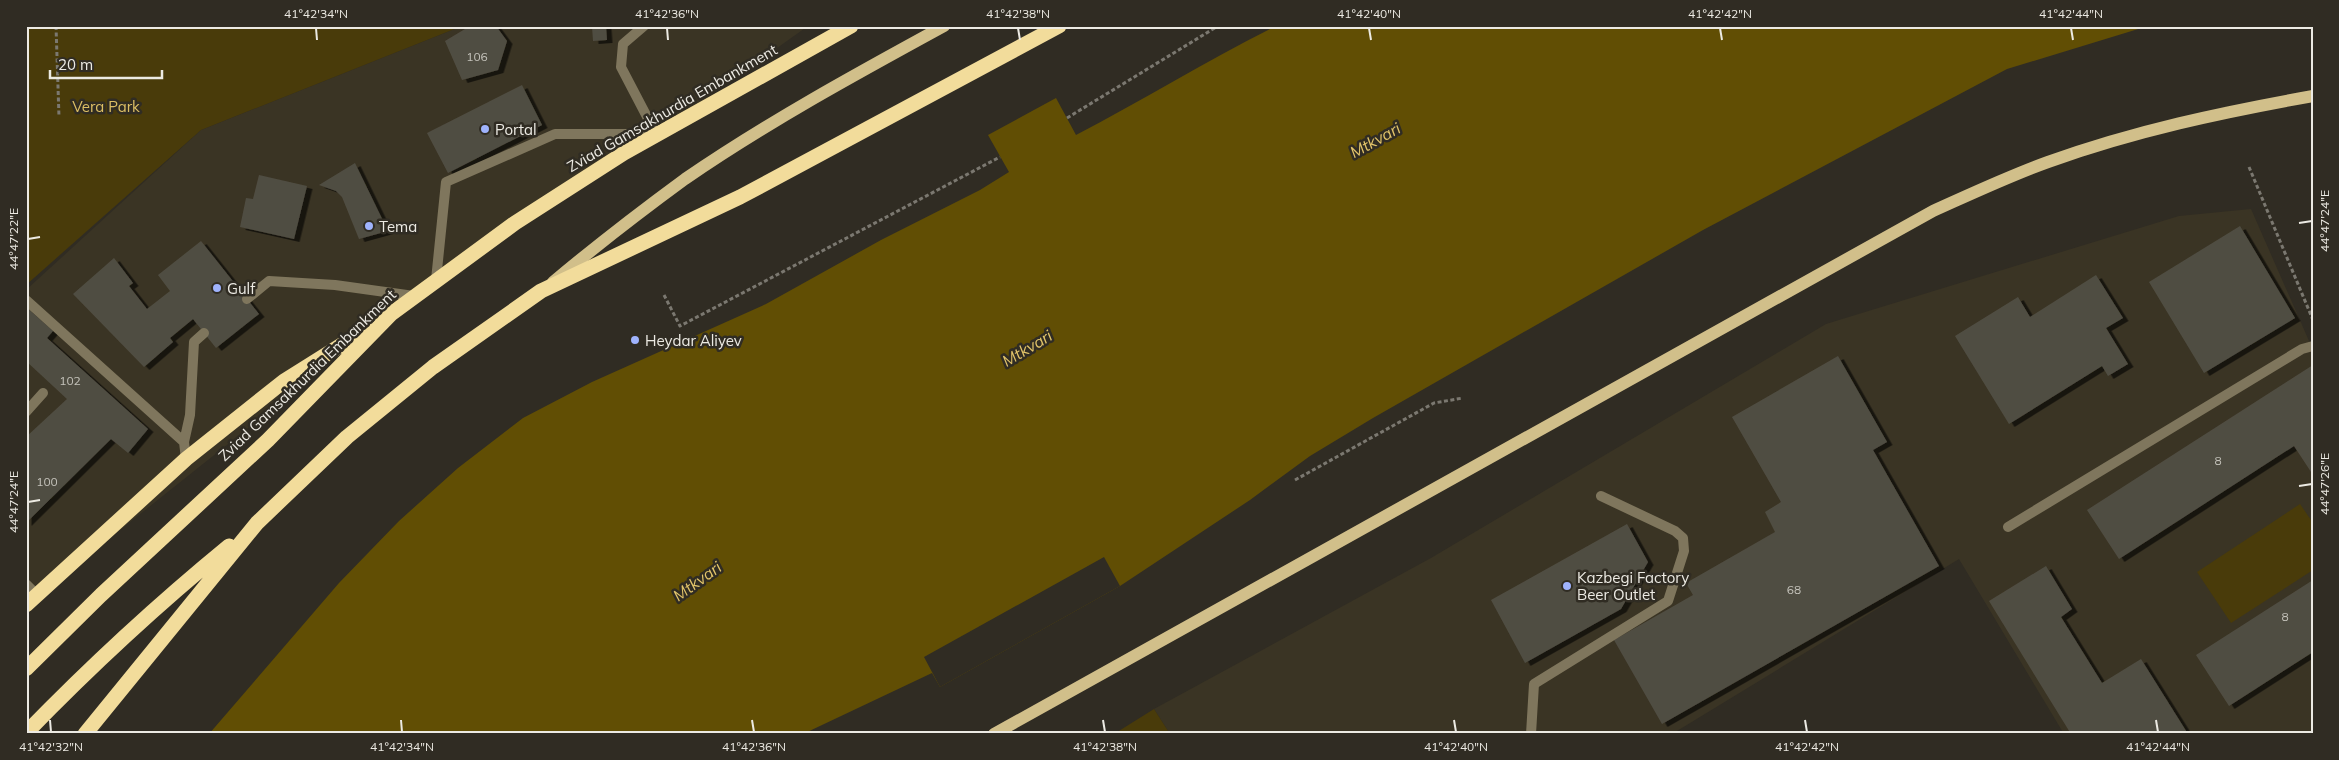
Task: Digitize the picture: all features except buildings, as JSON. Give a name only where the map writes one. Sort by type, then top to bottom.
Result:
[{"type":"highway","name":"Zviad Gamsakhurdia Embankment","points":[[26,669],[101,595],[268,440],[390,314],[515,223],[656,134],[851,26]]},
{"type":"highway","points":[[26,734],[81,676],[159,604],[257,523],[347,438],[419,379],[541,291],[674,230],[1059,26]]},
{"type":"highway","points":[[32,600],[186,459],[284,381],[390,314]]},
{"type":"highway","points":[[85,734],[257,523]]},
{"type":"main road","points":[[541,291],[616,230],[687,178],[831,88],[944,26]]},
{"type":"main road","points":[[994,734],[1933,211],[2048,162],[2140,133],[2197,118],[2313,96]]},
{"type":"lane","points":[[436,280],[446,182],[555,134],[656,134],[621,67],[623,44],[644,26]]},
{"type":"lane","points":[[247,299],[269,281],[335,285],[414,296]]},
{"type":"lane","points":[[26,300],[184,442]]},
{"type":"lane","points":[[186,459],[184,442],[190,415],[194,342],[204,333]]},
{"type":"lane","points":[[2008,527],[2302,349],[2313,346]]},
{"type":"lane","points":[[26,412],[43,393]]},
{"type":"lane","points":[[1531,734],[1534,684],[1668,602],[1684,551],[1683,538],[1675,530],[1601,496]]},
{"type":"lane","points":[[26,584],[32,600]]},
{"type":"path","points":[[56,26],[59,117]]},
{"type":"path","points":[[1067,118],[1218,26]]},
{"type":"path","points":[[664,295],[680,326],[1000,156]]},
{"type":"path","points":[[2249,166],[2313,320]]},
{"type":"path","points":[[1295,480],[1434,404],[1462,398]]},
{"type":"shaded area","points":[[462,26],[808,26],[656,134],[391,314],[26,605],[26,290],[201,130]]},
{"type":"shaded area","points":[[2251,209],[2313,350],[2313,734],[2064,734],[1959,559],[1672,734],[1170,734],[1154,709],[1431,558],[1826,324],[2179,216]]},
{"type":"green space","name":"Vera Park","points":[[26,26],[462,26],[201,130],[26,285]]},
{"type":"green space","points":[[2300,504],[2313,523],[2313,570],[2231,623],[2197,572]]},
{"type":"green space","points":[[1154,709],[1170,734],[1114,734]]},
{"type":"water","name":"Mtkvari","points":[[1276,26],[2148,26],[2007,69],[1703,230],[1373,418],[1310,456],[1250,500],[1120,586],[940,687],[932,673],[803,734],[209,734],[339,583],[399,521],[458,468],[523,418],[592,382],[766,304],[881,240],[980,190],[1009,172],[988,135],[1056,98],[1076,135],[1225,52]]},
{"type":"pier","points":[[1104,557],[1120,586],[940,687],[924,657]]},
{"type":"place","name":"Portal","points":[[485,129]]},
{"type":"place","name":"Tema","points":[[369,226]]},
{"type":"place","name":"Gulf","points":[[217,288]]},
{"type":"place","name":"Heydar Aliyev","points":[[635,340]]},
{"type":"place","name":"Kazbegi Factory Beer Outlet","points":[[1567,586]]}]
